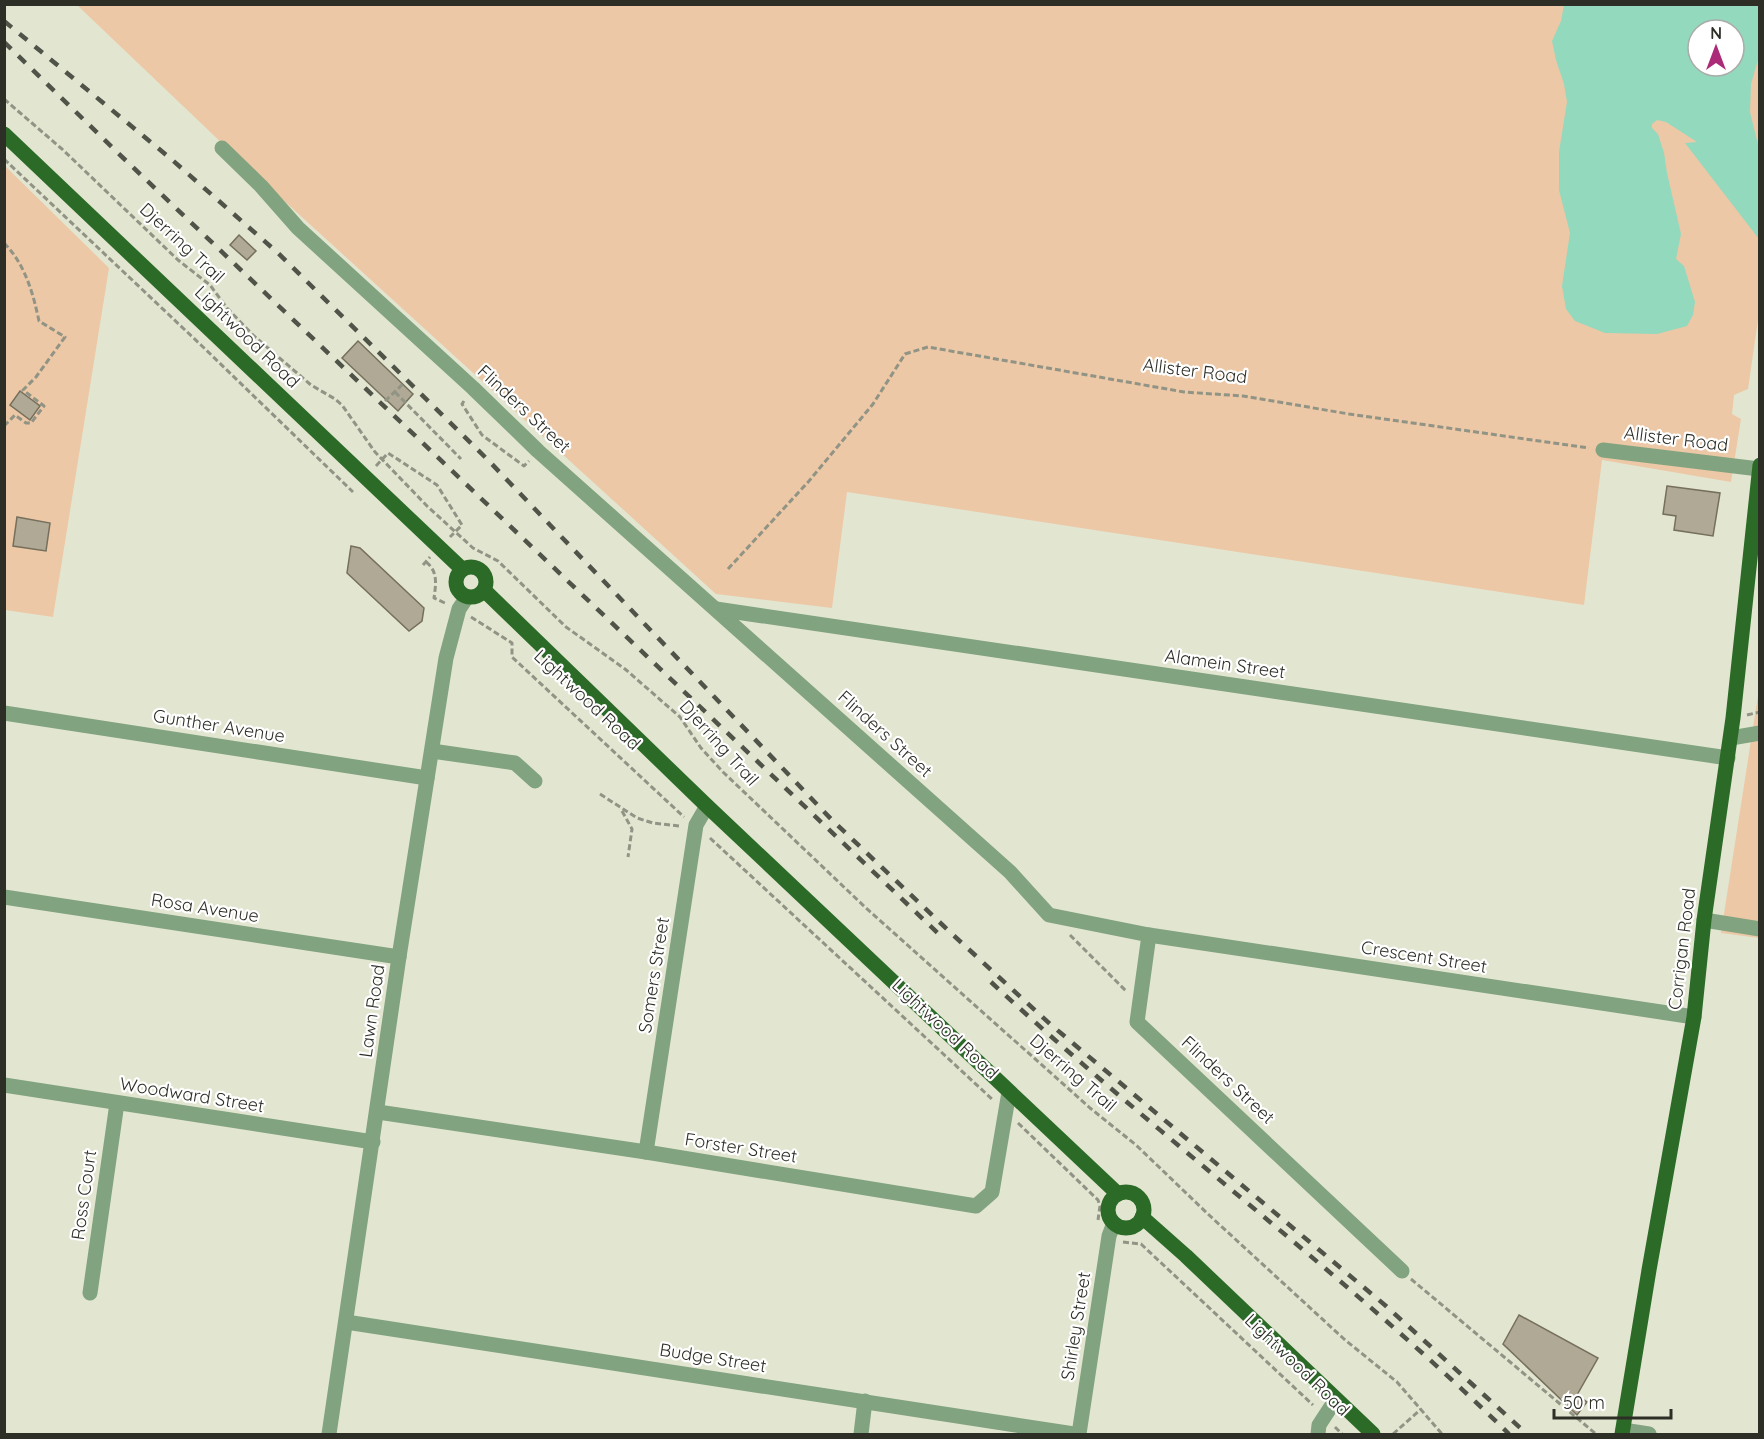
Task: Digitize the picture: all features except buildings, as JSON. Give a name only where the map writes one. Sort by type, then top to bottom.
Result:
[{"type":"main road","name":"Lightwood Road","points":[[4,134],[462,569]]},
{"type":"main road","name":"Corrigan Road","points":[[1622,1432],[1694,1017],[1704,920],[1731,738],[1759,467]]},
{"type":"main road","points":[[472,566],[482,571],[486,581],[484,590],[476,596],[462,595],[456,587],[456,577],[462,569],[472,566]]},
{"type":"main road","name":"Lightwood Road","points":[[484,590],[707,806],[1118,1194]]},
{"type":"main road","points":[[1130,1193],[1136,1196],[1143,1205],[1142,1217],[1135,1226],[1118,1227],[1112,1230],[1108,1208],[1110,1202],[1118,1194],[1130,1193]]},
{"type":"main road","name":"Lightwood Road","points":[[1142,1217],[1373,1434]]},
{"type":"street","name":"Flinders Street","points":[[222,148],[283,211],[538,451],[1010,872],[1049,915]]},
{"type":"street","name":"Allister Road","points":[[1603,450],[1759,467]]},
{"type":"street","name":"Lawn Road","points":[[329,1434],[399,957],[446,658],[459,609],[467,597]]},
{"type":"street","name":"Alamein Street","points":[[716,609],[1728,758]]},
{"type":"street","name":"Gunther Avenue","points":[[4,713],[427,778]]},
{"type":"street","points":[[1731,738],[1760,733]]},
{"type":"street","points":[[432,751],[515,763],[535,781]]},
{"type":"street","name":"Somers Street","points":[[646,1152],[696,825],[707,806]]},
{"type":"street","name":"Rosa Avenue","points":[[4,897],[399,957]]},
{"type":"street","points":[[1049,915],[1149,935]]},
{"type":"street","points":[[1704,920],[1760,929]]},
{"type":"street","name":"Flinders Street","points":[[1149,935],[1137,1022],[1402,1271]]},
{"type":"street","name":"Crescent Street","points":[[1149,935],[1694,1017]]},
{"type":"street","name":"Woodward Street","points":[[4,1085],[373,1142]]},
{"type":"street","name":"Forster Street","points":[[378,1112],[646,1152],[976,1206],[992,1192],[1009,1092]]},
{"type":"street","name":"Ross Court","points":[[90,1293],[117,1103]]},
{"type":"street","name":"Shirley Street","points":[[1079,1434],[1112,1230]]},
{"type":"street","name":"Budge Street","points":[[346,1322],[1074,1434]]},
{"type":"street","points":[[1318,1434],[1324,1417],[1336,1399]]},
{"type":"street","points":[[861,1434],[865,1401]]},
{"type":"street","points":[[1622,1432],[1649,1434]]},
{"type":"path","name":"Djerring Trail","points":[[4,99],[62,149],[178,260],[210,285],[227,308],[254,336],[312,385],[342,405],[382,459],[427,506],[473,548],[498,561],[566,627],[625,669],[680,717],[701,748],[723,772],[858,900],[1090,1108],[1136,1145],[1344,1339],[1397,1382],[1442,1434]]},
{"type":"path","name":"Lightwood Road","points":[[4,159],[353,492]]},
{"type":"path","points":[[4,243],[30,285],[39,321],[65,337],[36,377],[23,390],[44,406],[32,423],[26,423],[15,415],[4,426]]},
{"type":"path","name":"Allister Road","points":[[728,569],[808,481],[873,404],[905,354],[928,347],[1184,392],[1244,396],[1349,414],[1603,450]]},
{"type":"path","points":[[385,401],[404,383]]},
{"type":"path","points":[[395,392],[461,459]]},
{"type":"path","points":[[462,404],[482,435],[524,466]]},
{"type":"path","points":[[374,469],[388,453],[437,485],[462,525],[455,531]]},
{"type":"path","points":[[423,565],[432,556]]},
{"type":"path","name":"Lightwood Road","points":[[512,643],[512,657],[1006,1112],[1098,1200],[1100,1206],[1096,1230],[1112,1230],[1122,1242],[1141,1244],[1342,1434]]},
{"type":"path","points":[[600,794],[637,818],[680,826]]},
{"type":"path","points":[[619,807],[632,829],[628,857]]},
{"type":"path","points":[[1049,915],[1139,1003]]},
{"type":"path","points":[[1402,1271],[1596,1434]]},
{"type":"path","points":[[1393,1434],[1421,1409]]},
{"type":"shaded area","points":[[77,5],[1759,5],[1760,306],[1748,389],[1734,395],[1732,414],[1741,419],[1731,482],[1602,460],[1584,605],[847,492],[832,608],[716,594],[248,168]]},
{"type":"shaded area","points":[[1564,5],[1759,5],[1759,56],[1751,84],[1750,112],[1759,149],[1759,239],[1685,143],[1697,142],[1666,122],[1657,120],[1652,124],[1664,153],[1681,234],[1676,259],[1684,266],[1695,302],[1693,315],[1687,326],[1657,334],[1605,333],[1575,321],[1566,309],[1562,286],[1570,233],[1559,190],[1559,152],[1567,102],[1552,41],[1561,21]]},
{"type":"shaded area","points":[[5,166],[109,268],[53,617],[5,610]]},
{"type":"shaded area","points":[[1759,689],[1759,938],[1721,933]]},
{"type":"railway","points":[[4,21],[170,158],[278,253],[488,460],[831,819],[951,933],[1050,1024],[1386,1306],[1527,1434]]},
{"type":"railway","points":[[4,42],[944,939]]},
{"type":"railway","points":[[991,982],[1120,1096],[1382,1318],[1509,1434]]}]
